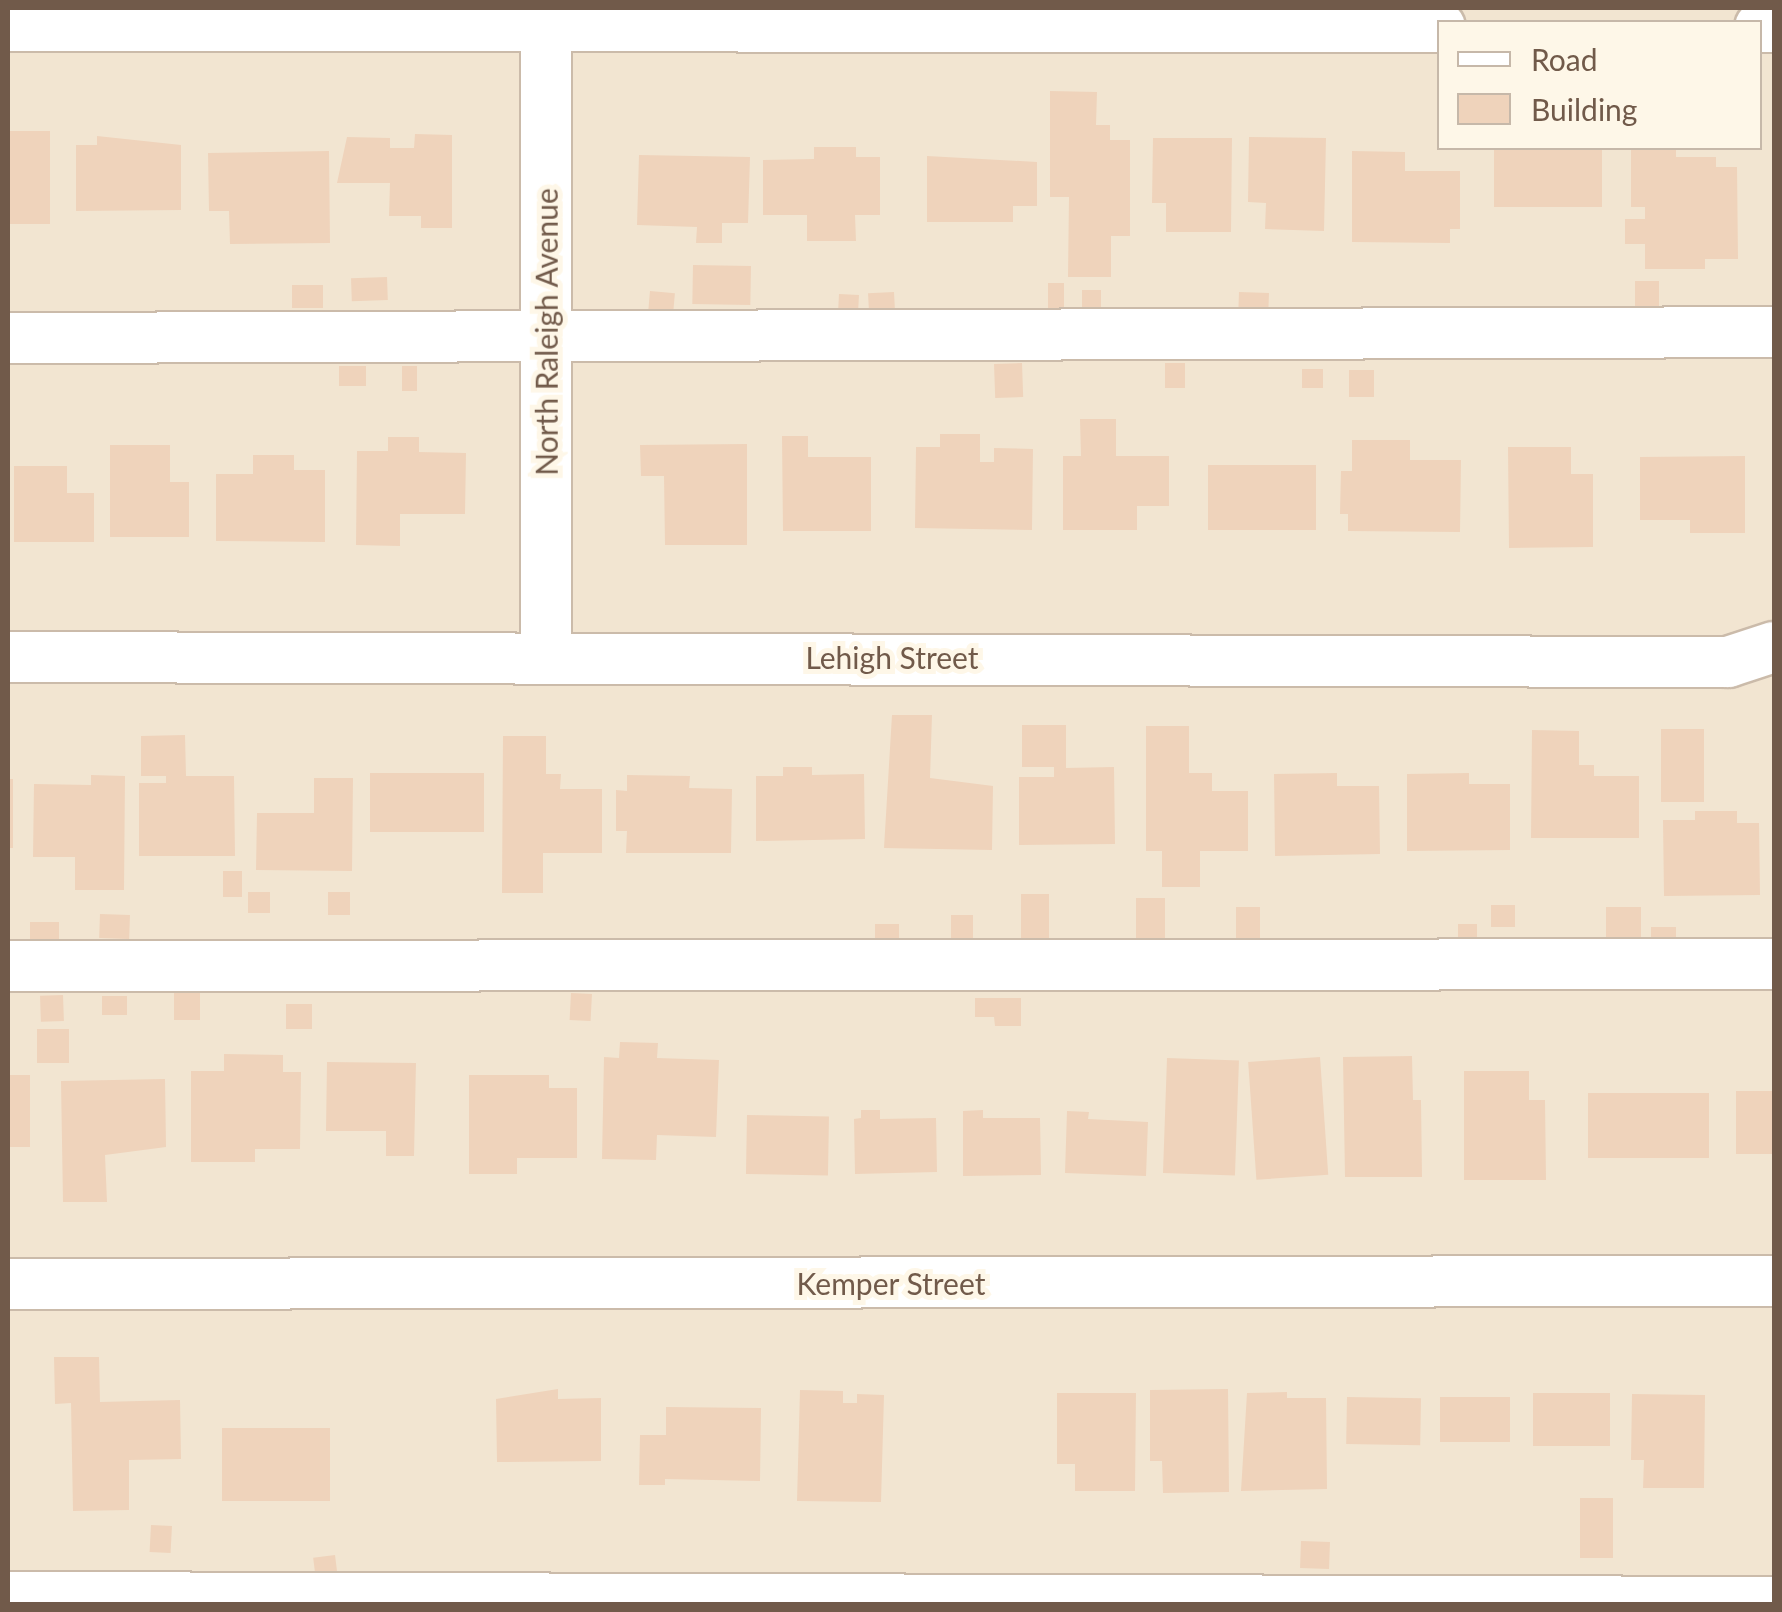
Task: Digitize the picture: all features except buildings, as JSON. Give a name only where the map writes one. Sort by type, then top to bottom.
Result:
[{"type":"street","points":[[8,26],[546,17],[1437,26]]},
{"type":"street","name":"North Raleigh Avenue","points":[[546,17],[546,656]]},
{"type":"street","points":[[8,338],[1774,332]]},
{"type":"street","name":"Lehigh Street","points":[[8,656],[1728,662],[1774,647]]},
{"type":"street","points":[[8,966],[1774,964]]},
{"type":"street","name":"Kemper Street","points":[[8,1284],[1774,1281]]},
{"type":"street","points":[[8,1597],[1774,1602]]},
{"type":"shaded area","points":[[8,8],[1774,8],[1774,1604],[8,1604]]}]
